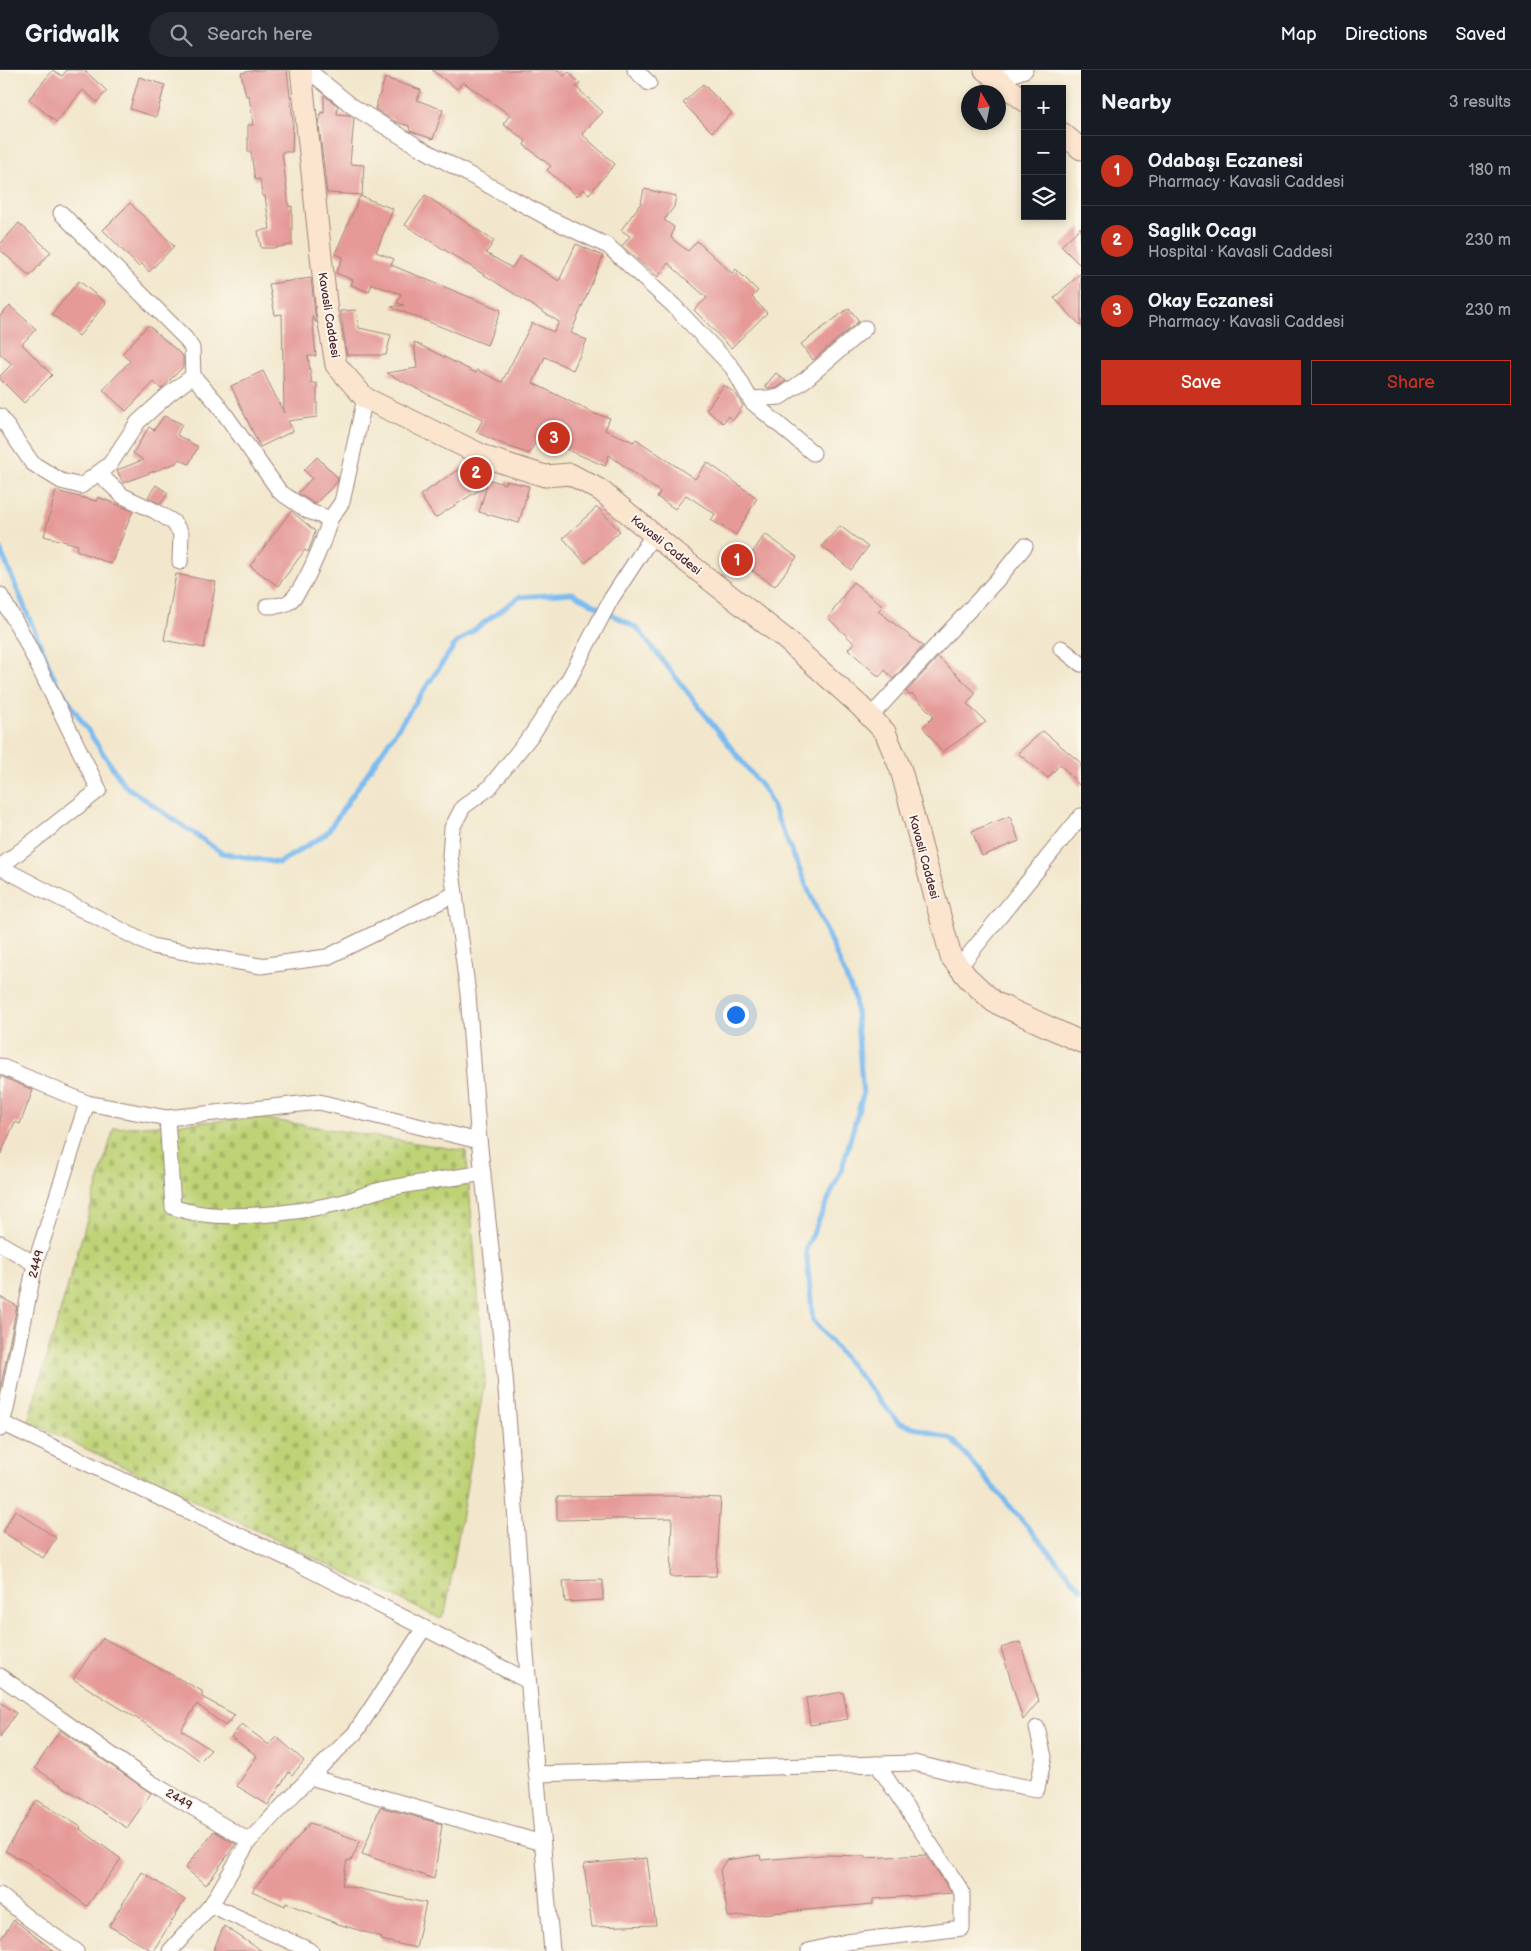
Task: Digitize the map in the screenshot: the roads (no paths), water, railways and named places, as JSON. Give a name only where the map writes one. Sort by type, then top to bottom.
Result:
[{"type":"street","name":"Kavasli Caddesi","points":[[301,70],[326,312],[336,365],[365,398],[488,458],[545,476],[570,474],[600,490],[783,637],[885,732],[901,770],[950,957],[994,1002],[1081,1042]]},
{"type":"street","points":[[308,70],[352,106],[417,146],[548,218],[608,246],[674,306],[732,367],[751,399],[813,453]]},
{"type":"street","points":[[635,70],[649,83]]},
{"type":"street","points":[[992,74],[1025,70]]},
{"type":"street","points":[[992,74],[1021,98]]},
{"type":"street","points":[[1066,136],[1081,149]]},
{"type":"street","points":[[61,213],[185,338],[192,348],[193,376],[217,403],[280,492],[308,511],[330,519]]},
{"type":"street","points":[[751,399],[780,397],[806,379],[865,328]]},
{"type":"street","points":[[0,416],[32,463],[61,481],[81,486],[110,464],[138,422],[169,394],[193,376]]},
{"type":"street","points":[[267,606],[286,604],[297,595],[320,550],[330,519],[342,502],[365,398]]},
{"type":"street","points":[[98,473],[123,496],[173,522],[181,533],[180,562]]},
{"type":"street","points":[[552,1951],[528,1681],[506,1376],[479,1141],[468,994],[450,856],[452,828],[463,807],[489,788],[534,733],[569,679],[611,599],[654,535]]},
{"type":"street","points":[[870,717],[997,580],[1025,546]]},
{"type":"street","points":[[0,595],[23,635],[99,790],[0,867],[152,946],[260,966],[327,957],[455,894]]},
{"type":"street","points":[[1060,648],[1081,664]]},
{"type":"street","points":[[959,967],[1081,816]]},
{"type":"street","points":[[0,1066],[87,1103],[167,1118],[319,1102],[479,1141]]},
{"type":"street","name":"2449","points":[[1,1425],[35,1264],[87,1103]]},
{"type":"street","points":[[167,1118],[173,1207],[188,1213],[227,1217],[279,1212],[344,1202],[376,1191],[483,1173]]},
{"type":"street","points":[[0,1243],[35,1264]]},
{"type":"street","points":[[1,1425],[293,1561],[528,1681]]},
{"type":"street","points":[[170,1951],[211,1905],[249,1841],[355,1733],[424,1628]]},
{"type":"street","name":"2449","points":[[0,1676],[150,1782],[249,1841]]},
{"type":"street","points":[[536,1774],[914,1763],[976,1778],[1037,1789],[1044,1756],[1038,1728]]},
{"type":"street","points":[[809,1951],[962,1928],[962,1892],[877,1764]]},
{"type":"street","points":[[310,1777],[542,1843]]},
{"type":"street","points":[[0,1895],[28,1918],[76,1951]]},
{"type":"street","points":[[211,1905],[312,1951]]},
{"type":"waterway","points":[[0,549],[56,682],[124,785],[222,853],[279,863],[326,834],[456,643],[519,597],[572,593],[637,628],[766,792],[855,998],[863,1095],[841,1171],[806,1249],[813,1320],[898,1422],[953,1440],[1081,1589]]},
{"type":"place","name":"Okay Eczanesi","points":[[554,438]]},
{"type":"place","name":"Saglık Ocagı","points":[[476,473]]},
{"type":"place","name":"Odabaşı Eczanesi","points":[[737,560]]}]
